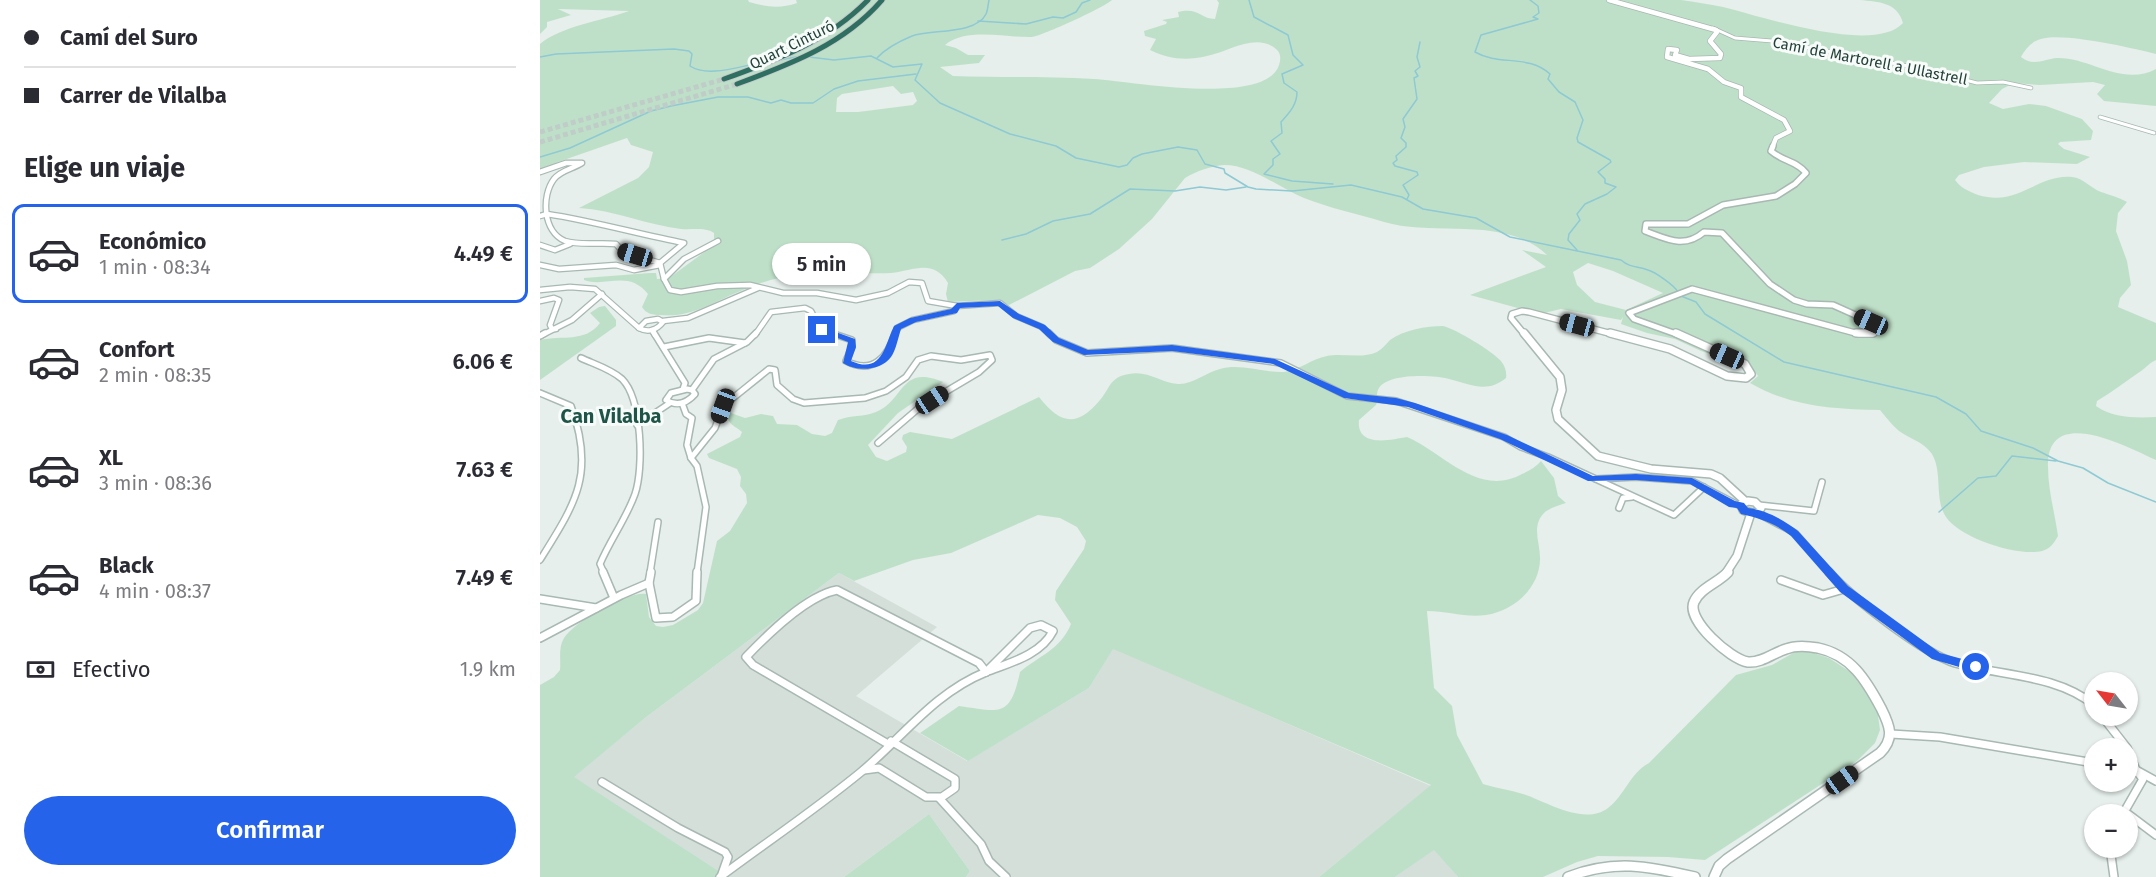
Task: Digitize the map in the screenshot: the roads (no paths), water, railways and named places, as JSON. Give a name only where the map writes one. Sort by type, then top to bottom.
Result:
[{"type":"highway","name":"Quart Cinturó","points":[[724,79],[802,47],[845,21],[868,0]]},
{"type":"highway","name":"Quart Cinturó","points":[[737,84],[783,66],[822,47],[859,23],[882,0]]},
{"type":"street","points":[[1609,0],[1711,28],[1717,33],[1710,41],[1721,54],[1720,58],[1689,60],[1676,55],[1677,50],[1672,48],[1668,50],[1667,57],[1711,70],[1725,82],[1740,88],[1741,97],[1784,120],[1790,131],[1776,138],[1771,151],[1776,156],[1800,166],[1806,173],[1786,191],[1773,198],[1723,205],[1694,223],[1646,224],[1645,231],[1674,241],[1689,243],[1695,242],[1704,232],[1722,233],[1775,288],[1798,302],[1833,305],[1871,322],[1875,330],[1873,334],[1859,334],[1699,290],[1688,290],[1632,310],[1630,316],[1745,364],[1751,374],[1746,378],[1727,376],[1670,349],[1529,312],[1516,312],[1511,318],[1560,377],[1562,390],[1556,410],[1558,419],[1598,456],[1651,469],[1711,474],[1720,478],[1743,503],[1745,512],[1756,510],[1814,511],[1822,482]]},
{"type":"street","name":"Camí de Martorell a Ullastrell","points":[[1711,28],[1735,38],[1772,41],[1919,68],[1977,83],[2003,82],[2031,88]]},
{"type":"street","points":[[2100,117],[2154,133]]},
{"type":"street","points":[[540,172],[579,161],[581,164],[560,173],[554,180],[546,198],[547,214],[554,234],[560,241],[570,244],[616,244],[623,252],[660,264]]},
{"type":"street","points":[[540,216],[547,214],[592,221],[640,235],[684,243],[660,264],[634,270],[616,265],[569,269],[541,267]]},
{"type":"street","points":[[664,279],[684,259],[718,241]]},
{"type":"street","points":[[540,245],[555,250],[570,244]]},
{"type":"street","points":[[660,264],[670,290],[681,292],[739,285],[783,293],[817,293],[856,300],[873,298],[916,281],[922,283],[928,301],[957,306],[1000,303],[1016,316],[1042,327],[1056,340],[1087,353],[1172,348],[1275,361],[1347,396],[1412,405],[1504,437],[1674,515],[1704,487]]},
{"type":"street","points":[[540,290],[578,287],[595,289],[642,330],[652,330],[662,326],[663,321]]},
{"type":"street","points":[[639,328],[640,324],[650,320],[663,321],[705,313],[735,296],[760,287]]},
{"type":"street","points":[[540,336],[558,329],[591,306],[602,294]]},
{"type":"street","points":[[540,301],[554,298],[559,300],[550,326],[552,329],[558,329]]},
{"type":"street","points":[[638,425],[670,403],[682,403],[693,397],[692,390],[705,368],[716,358],[745,343],[757,333],[766,314],[805,308],[812,311],[822,330],[852,340],[852,347],[846,362],[852,365],[870,366],[881,362],[888,355],[897,328],[914,320],[954,311],[957,306]]},
{"type":"street","points":[[652,330],[685,383],[683,389]]},
{"type":"street","points":[[664,347],[709,338],[745,343]]},
{"type":"street","points":[[691,458],[715,428],[723,406],[769,369],[775,370],[777,385],[793,399],[804,403],[865,398],[886,391],[906,377],[918,360],[931,356],[961,360],[990,356],[992,360],[980,372],[920,407],[878,442]]},
{"type":"street","points":[[581,358],[622,380],[637,408],[640,478],[635,494],[607,545],[600,564],[614,598]]},
{"type":"street","points":[[670,403],[666,400],[668,395],[683,389],[692,390]]},
{"type":"street","points":[[540,393],[571,406],[580,439],[581,484],[574,503],[540,560]]},
{"type":"street","points":[[658,522],[649,583],[656,618],[664,620],[681,614],[696,601],[696,571],[706,507],[700,475],[687,445],[692,418],[686,414],[682,403]]},
{"type":"street","points":[[1592,479],[1636,477],[1692,481],[1733,504],[1751,501],[1756,510],[1795,533],[1844,589],[1936,656],[1956,663],[2059,685],[2078,692],[2084,697]]},
{"type":"street","points":[[1619,508],[1623,498],[1633,496]]},
{"type":"street","points":[[1714,877],[1719,866],[1727,859],[1880,753],[1888,744],[1891,734],[1887,719],[1854,664],[1843,656],[1799,645],[1783,648],[1755,662],[1744,661],[1734,656],[1696,623],[1692,612],[1693,601],[1733,566],[1756,510]]},
{"type":"street","points":[[1781,580],[1823,595],[1844,589]]},
{"type":"street","points":[[540,638],[572,623],[614,598],[649,583]]},
{"type":"street","points":[[940,799],[956,788],[955,779],[753,665],[746,657],[760,642],[797,613],[835,589],[843,591],[979,663],[986,672]]},
{"type":"street","points":[[540,599],[596,608]]},
{"type":"street","points":[[721,877],[864,770],[934,700],[986,672],[1001,668],[1046,643],[1053,631],[1041,625],[1030,628],[986,672]]},
{"type":"street","points":[[2110,726],[2119,738]]},
{"type":"street","points":[[1891,734],[1940,737],[2084,761]]},
{"type":"street","points":[[864,770],[879,768],[926,797],[940,799],[981,844],[988,861],[1006,877]]},
{"type":"street","points":[[2138,771],[2156,781]]},
{"type":"street","points":[[2138,773],[2143,779],[2138,788]]},
{"type":"street","points":[[602,782],[642,804],[694,838],[725,852],[728,857],[721,877]]},
{"type":"street","points":[[2138,823],[2156,835]]},
{"type":"street","points":[[2111,858],[2114,877]]},
{"type":"street","points":[[1568,877],[1598,866],[1622,864],[1650,866],[1695,877]]},
{"type":"waterway","points":[[981,21],[988,9],[989,0]]},
{"type":"waterway","points":[[981,21],[1026,24],[1053,17],[1063,18],[1076,12],[1082,3],[1090,0]]},
{"type":"waterway","points":[[1249,0],[1254,17],[1288,35],[1293,55],[1303,65],[1282,74],[1284,83],[1297,92],[1297,97],[1281,122],[1282,133],[1271,141],[1280,154],[1273,159],[1273,165],[1264,174],[1292,181],[1333,184]]},
{"type":"waterway","points":[[1530,0],[1538,6],[1539,13],[1533,17],[1538,19],[1481,35],[1475,52],[1494,59],[1532,64],[1550,74],[1548,79],[1559,92],[1575,102],[1583,120],[1577,138],[1578,142],[1610,160],[1611,162],[1598,172],[1605,179],[1605,183],[1616,187],[1607,194],[1585,204],[1577,214],[1580,220],[1569,234],[1568,240],[1577,250]]},
{"type":"waterway","points":[[877,58],[893,45],[912,36],[963,28],[981,21]]},
{"type":"waterway","points":[[1407,199],[1409,195],[1403,185],[1418,175],[1417,172],[1395,166],[1393,163],[1397,160],[1396,156],[1406,147],[1406,143],[1401,138],[1405,127],[1403,119],[1417,99],[1414,78],[1418,76],[1415,71],[1420,67],[1417,57],[1420,42]]},
{"type":"waterway","points":[[540,57],[556,54],[674,49],[689,51],[692,54],[690,66],[706,71],[760,63]]},
{"type":"waterway","points":[[780,60],[801,56]]},
{"type":"waterway","points":[[809,57],[834,60],[871,56],[893,67],[922,64],[915,80],[940,103],[1010,134],[1056,146],[1076,158],[1119,167],[1127,165],[1133,158],[1142,154],[1178,147],[1197,150],[1205,164],[1224,169],[1225,173],[1248,187],[1292,191],[1351,185],[1402,197],[1423,209],[1476,218],[1510,237],[1621,260],[1631,266],[1655,273],[1669,282],[1678,292]]},
{"type":"waterway","points":[[540,157],[570,148],[651,111],[671,106],[718,97],[748,97],[771,103],[781,100],[791,103],[813,103],[834,89],[858,81],[916,74]]},
{"type":"waterway","points":[[1002,240],[1026,234],[1053,221],[1090,214],[1130,189],[1175,191],[1200,187],[1226,190],[1246,187]]},
{"type":"waterway","points":[[1681,296],[1696,302],[1705,314],[1784,362],[1936,397],[1966,414],[1981,431],[2033,448],[2058,461],[2083,468],[2108,483],[2156,502]]},
{"type":"waterway","points":[[1939,512],[1978,478],[1996,476],[2012,456],[2056,461]]},
{"type":"tunnel","points":[[540,132],[724,79]]},
{"type":"tunnel","points":[[540,142],[737,84]]},
{"type":"district","name":"Can Vilalba","points":[[611,416]]}]
